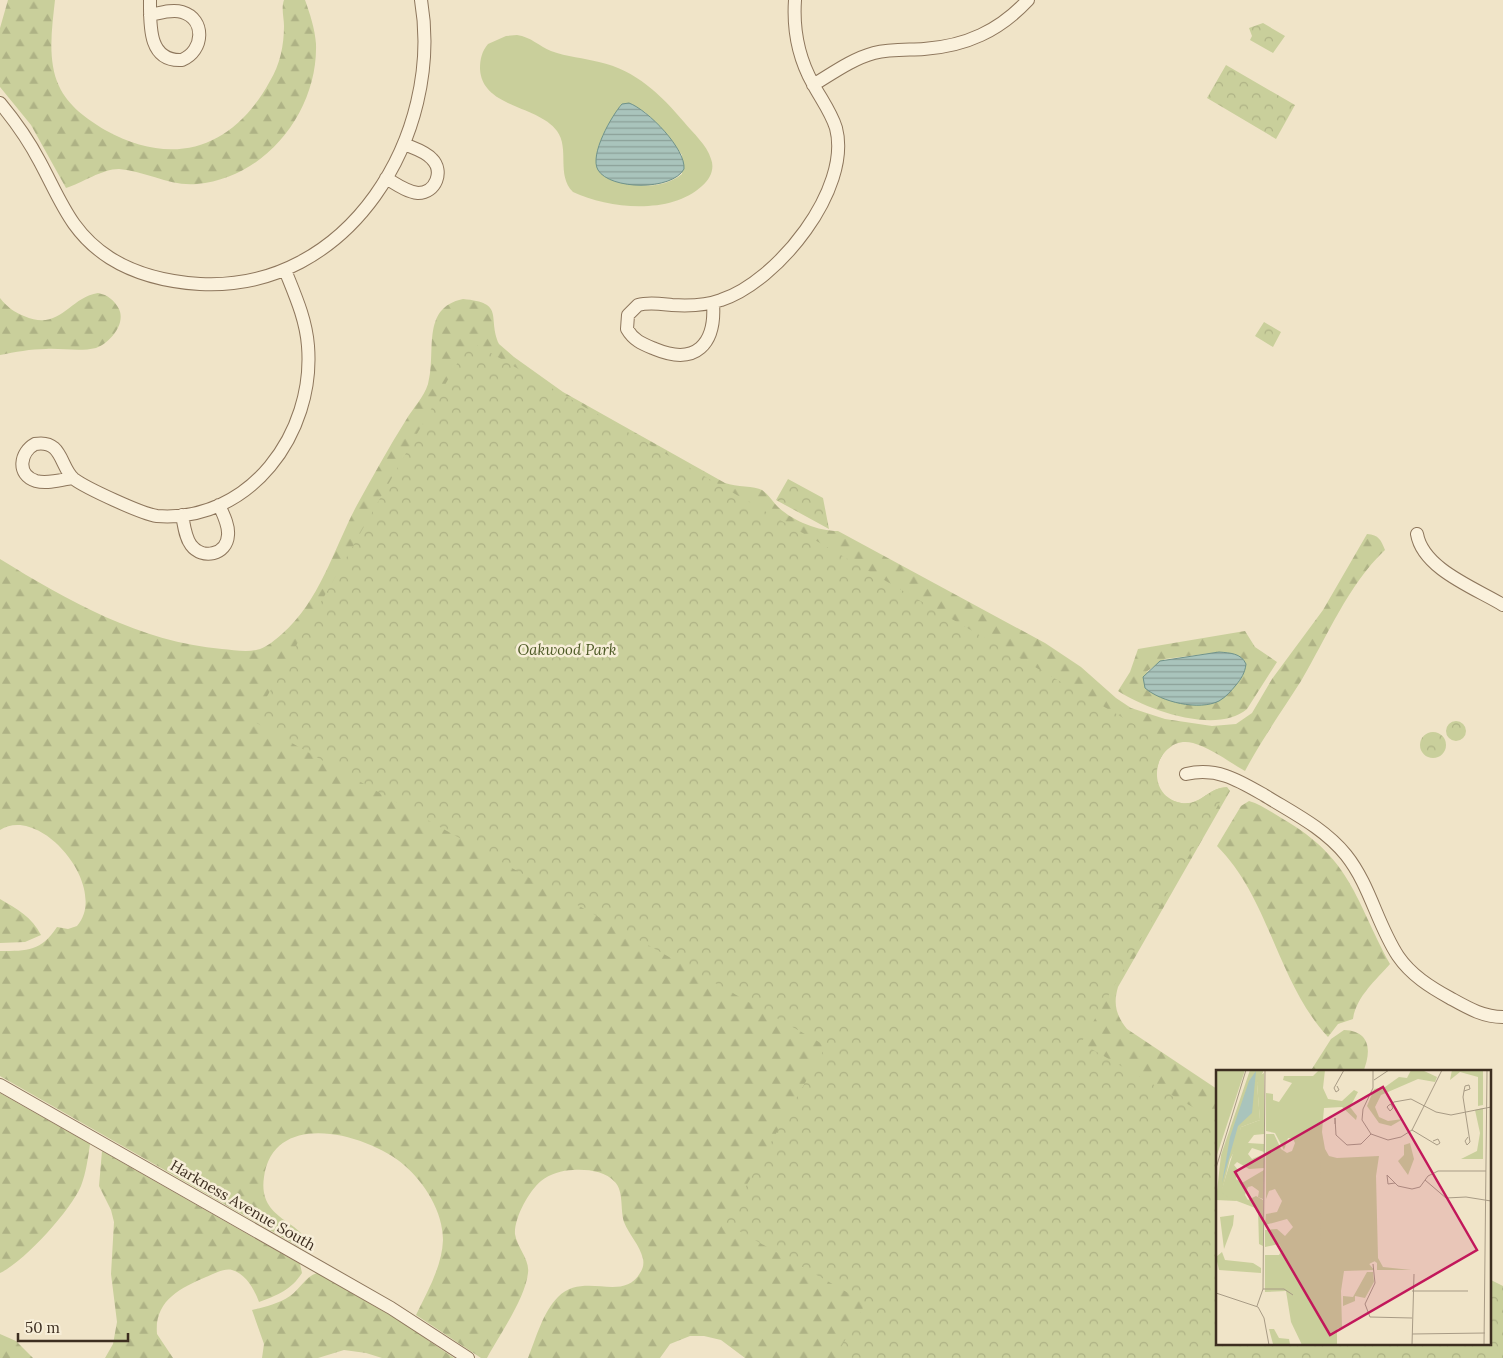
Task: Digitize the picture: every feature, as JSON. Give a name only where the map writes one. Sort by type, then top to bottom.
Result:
[{"type":"street","points":[[150,0],[150,15],[154,43],[160,54],[170,59],[180,60],[193,53],[199,43],[200,34],[198,25],[190,16],[179,11],[150,15]]},
{"type":"street","points":[[0,103],[34,151],[71,221],[85,238],[110,258],[147,275],[191,283],[234,283],[285,270],[334,240],[368,205],[386,178],[404,144],[416,111],[423,74],[425,38],[421,0]]},
{"type":"street","points":[[713,303],[714,321],[710,335],[701,349],[691,354],[681,356],[666,354],[639,342],[627,329],[628,315],[633,308],[641,304],[686,306],[713,303],[737,293],[775,264],[804,231],[827,192],[837,164],[837,136],[830,113],[813,85],[798,45],[795,0]]},
{"type":"street","points":[[813,85],[856,60],[873,54],[945,47],[976,38],[1006,21],[1028,0]]},
{"type":"street","points":[[386,178],[407,190],[418,193],[427,191],[434,185],[438,175],[434,161],[424,153],[404,144]]},
{"type":"street","points":[[72,478],[145,513],[159,516],[182,515],[219,505],[245,490],[274,462],[293,432],[303,406],[308,374],[307,339],[301,310],[285,270]]},
{"type":"street","points":[[182,515],[187,536],[192,546],[204,554],[215,553],[224,546],[228,535],[219,505]]},
{"type":"street","points":[[1417,534],[1425,553],[1436,565],[1503,605]]},
{"type":"street","points":[[1186,774],[1209,772],[1231,776],[1320,829],[1353,864],[1395,951],[1414,975],[1470,1009],[1484,1015],[1503,1017]]},
{"type":"street","name":"Harkness Avenue South","points":[[0,1084],[391,1308],[468,1358]]},
{"type":"green space","points":[[8,0],[55,0],[52,55],[55,76],[59,86],[67,100],[85,117],[105,130],[130,142],[154,148],[177,149],[199,145],[219,136],[238,123],[255,104],[270,81],[281,55],[284,0],[305,0],[315,33],[314,69],[308,93],[297,116],[283,137],[266,155],[245,169],[222,179],[187,184],[119,169],[99,174],[66,188],[31,125],[0,87],[0,28]]},
{"type":"green space","points":[[1263,23],[1285,36],[1273,53],[1250,40],[1252,36],[1249,28]]},
{"type":"green space","points":[[506,36],[522,36],[557,53],[612,66],[636,77],[657,93],[706,149],[712,163],[711,174],[707,180],[689,195],[674,202],[657,205],[621,205],[588,198],[573,192],[565,178],[563,146],[557,131],[548,122],[500,99],[483,82],[480,65],[484,49],[488,44]],"holes":[[[622,104],[645,112],[665,132],[682,155],[682,174],[664,183],[643,186],[613,180],[604,176],[604,134]]]},
{"type":"green space","points":[[1226,65],[1295,105],[1276,139],[1207,98]]},
{"type":"green space","points":[[98,293],[105,295],[113,301],[121,315],[115,332],[101,346],[77,350],[40,349],[0,355],[0,298],[8,307],[20,314],[36,320],[47,320],[88,296]]},
{"type":"green space","points":[[463,299],[485,304],[493,313],[499,344],[563,392],[725,483],[762,490],[778,507],[798,521],[830,531],[838,531],[1045,643],[1081,667],[1116,698],[1131,708],[1165,719],[1212,726],[1236,724],[1252,713],[1272,679],[1323,610],[1367,534],[1377,537],[1384,546],[1385,550],[1349,595],[1301,681],[1265,736],[1245,771],[1200,745],[1193,743],[1180,743],[1169,747],[1162,756],[1158,767],[1157,778],[1161,789],[1168,798],[1181,803],[1194,802],[1221,788],[1227,787],[1230,791],[1118,987],[1116,1009],[1127,1029],[1216,1088],[1216,1132],[823,1033],[922,1358],[745,1358],[721,1340],[704,1336],[690,1336],[670,1344],[660,1358],[528,1358],[544,1318],[558,1297],[568,1290],[579,1286],[624,1286],[633,1282],[643,1268],[642,1254],[624,1222],[620,1191],[615,1182],[606,1175],[590,1170],[569,1170],[552,1174],[541,1181],[536,1185],[523,1205],[517,1220],[515,1234],[527,1263],[526,1283],[517,1305],[487,1358],[481,1358],[416,1315],[440,1260],[443,1240],[442,1229],[436,1209],[426,1189],[412,1172],[388,1154],[368,1144],[347,1137],[324,1134],[303,1135],[285,1142],[271,1155],[264,1177],[264,1192],[268,1204],[275,1213],[301,1233],[307,1242],[310,1253],[0,1076],[0,951],[18,951],[33,948],[45,941],[57,927],[68,929],[77,926],[85,910],[85,891],[78,872],[66,854],[51,839],[34,829],[16,825],[0,830],[0,559],[52,590],[134,629],[192,645],[222,649],[251,651],[266,646],[282,634],[307,606],[357,505],[393,441],[426,389],[430,372],[435,321],[450,304]]},
{"type":"green space","points":[[1264,322],[1281,332],[1273,347],[1255,336]]},
{"type":"green space","name":"Oakwood Park","points":[[470,341],[1172,746],[1161,758],[1156,774],[1157,783],[1161,791],[1170,799],[1177,802],[1192,802],[1215,790],[1228,788],[1081,1043],[1216,1120],[1216,1346],[1490,1346],[1490,1280],[1503,1286],[1503,1358],[835,1358],[866,1303],[725,1223],[826,1046],[253,721]]},
{"type":"green space","points":[[788,479],[823,498],[829,529],[776,500]]},
{"type":"green space","points":[[1245,631],[1255,647],[1277,662],[1247,709],[1234,716],[1218,720],[1201,720],[1164,712],[1118,691],[1130,672],[1138,649]],"holes":[[[1229,652],[1146,672],[1165,659]]]},
{"type":"green space","points":[[1456,721],[1463,724],[1466,731],[1463,738],[1456,741],[1449,738],[1446,731],[1449,724]]},
{"type":"green space","points":[[1433,732],[1442,736],[1446,745],[1442,754],[1433,758],[1424,754],[1420,745],[1424,736]]},
{"type":"green space","points":[[1249,801],[1258,804],[1306,834],[1338,866],[1349,882],[1390,964],[1362,996],[1353,1019],[1338,1024],[1328,1037],[1311,1015],[1297,991],[1250,890],[1235,867],[1217,846],[1241,806]]},
{"type":"green space","points":[[0,899],[29,918],[41,935],[25,942],[0,943]]},
{"type":"green space","points":[[1344,1030],[1360,1034],[1367,1044],[1368,1051],[1364,1070],[1311,1070],[1331,1039]]},
{"type":"green space","points":[[0,1093],[90,1144],[83,1181],[68,1208],[34,1247],[0,1273]]},
{"type":"green space","points":[[102,1151],[300,1264],[302,1273],[284,1291],[259,1302],[249,1283],[237,1272],[226,1270],[212,1274],[178,1291],[164,1304],[157,1323],[157,1334],[173,1358],[105,1358],[113,1344],[117,1322],[111,1274],[114,1222],[111,1210],[99,1186]]},
{"type":"green space","points":[[317,1273],[400,1321],[454,1358],[382,1358],[366,1353],[344,1350],[318,1358],[262,1358],[264,1344],[252,1310],[285,1299],[294,1293],[309,1277]]},
{"type":"green space","points":[[0,1334],[16,1341],[33,1358],[0,1358]]},
{"type":"water","points":[[629,103],[646,113],[664,131],[679,151],[684,169],[677,176],[655,184],[627,184],[605,177],[598,170],[596,163],[597,155],[603,136],[622,104]]},
{"type":"water","points":[[1219,652],[1238,656],[1246,664],[1240,680],[1219,701],[1201,705],[1180,704],[1160,697],[1145,688],[1143,677],[1160,661]]}]
